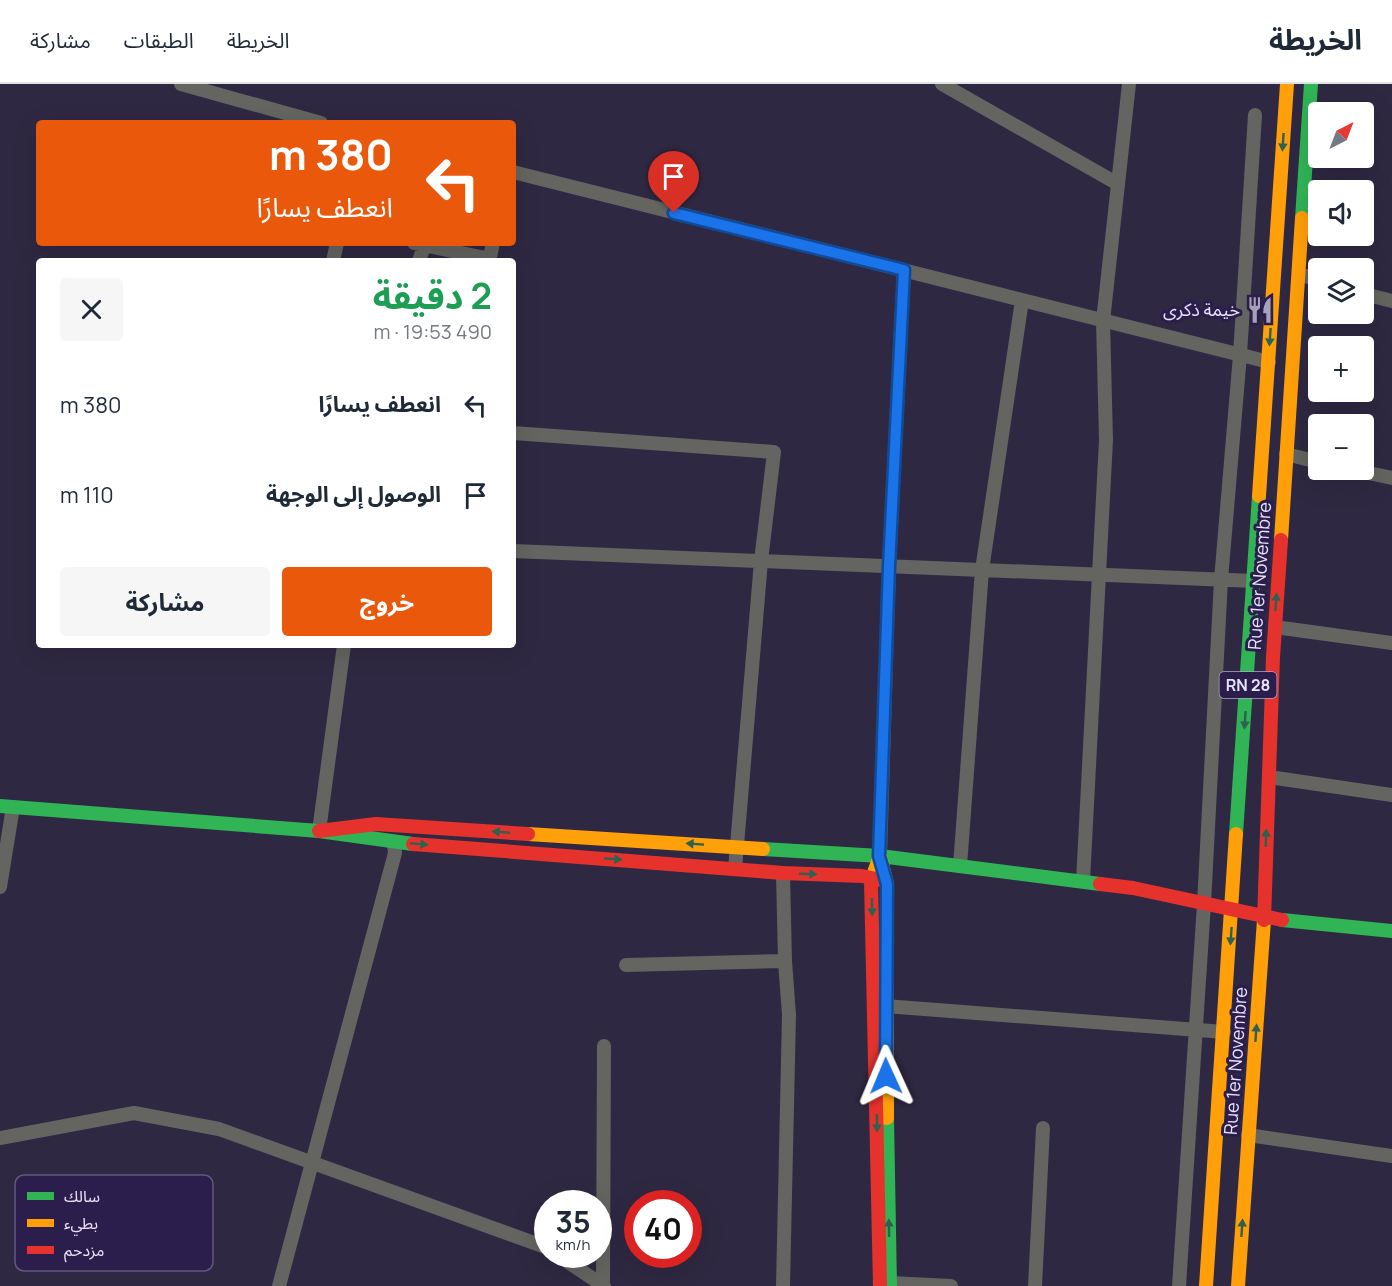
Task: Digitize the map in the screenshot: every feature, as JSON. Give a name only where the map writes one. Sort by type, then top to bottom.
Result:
[{"type":"street","points":[[181,84],[310,120]]},
{"type":"street","points":[[942,84],[1118,184]]},
{"type":"street","points":[[1083,881],[1106,440],[1103,321],[1129,84]]},
{"type":"street","name":"RN 28","points":[[1206,1286],[1287,84]]},
{"type":"street","name":"Rue 1er Novembre","points":[[1238,1286],[1264,918],[1275,627],[1311,84]]},
{"type":"street","points":[[1179,1286],[1204,904],[1221,580],[1240,355],[1255,115]]},
{"type":"street","points":[[516,173],[1269,362]]},
{"type":"street","points":[[430,246],[480,258]]},
{"type":"street","points":[[887,1285],[872,878],[879,856],[889,566],[904,270]]},
{"type":"street","points":[[1299,274],[1308,277]]},
{"type":"street","points":[[1374,296],[1392,301]]},
{"type":"street","points":[[960,866],[982,570],[1022,300]]},
{"type":"street","points":[[516,433],[774,452],[761,561],[735,869]]},
{"type":"street","points":[[1286,454],[1308,460]]},
{"type":"street","points":[[1374,474],[1392,478]]},
{"type":"street","points":[[516,551],[1254,581]]},
{"type":"street","points":[[1275,627],[1392,643]]},
{"type":"street","points":[[320,831],[344,648]]},
{"type":"street","points":[[1269,777],[1392,795]]},
{"type":"street","points":[[0,887],[7,807],[320,831],[394,843],[872,878],[886,881]]},
{"type":"street","points":[[320,831],[376,824],[879,856],[1133,888],[1264,918],[1392,932]]},
{"type":"street","points":[[279,1286],[395,854],[394,843]]},
{"type":"street","points":[[879,856],[886,881],[887,1285]]},
{"type":"street","points":[[783,873],[789,1015],[783,1286]]},
{"type":"street","points":[[626,965],[785,961]]},
{"type":"street","points":[[885,1006],[1224,1032]]},
{"type":"street","points":[[604,1046],[604,1286]]},
{"type":"street","points":[[0,1138],[134,1113],[219,1129],[534,1243]]},
{"type":"street","points":[[1035,1286],[1043,1128]]},
{"type":"street","points":[[1248,1135],[1392,1156]]},
{"type":"street","points":[[577,1268],[604,1286]]},
{"type":"street","points":[[887,1285],[951,1286]]},
{"type":"traffic: fast","points":[[1302,218],[1311,84]]},
{"type":"traffic: fast","points":[[1236,834],[1259,496]]},
{"type":"traffic: fast","points":[[0,806],[319,831],[413,844]]},
{"type":"traffic: fast","points":[[763,849],[880,856],[1100,884]]},
{"type":"traffic: fast","points":[[1282,920],[1392,931]]},
{"type":"traffic: fast","points":[[887,1118],[890,1286]]},
{"type":"traffic: slow","points":[[1259,496],[1287,84]]},
{"type":"traffic: slow","points":[[1281,540],[1302,218]]},
{"type":"traffic: slow","points":[[528,834],[763,849]]},
{"type":"traffic: slow","points":[[1206,1286],[1236,834]]},
{"type":"traffic: slow","points":[[871,881],[880,856],[887,884],[887,1118]]},
{"type":"traffic: slow","points":[[1238,1286],[1264,920]]},
{"type":"traffic: jam","points":[[1264,920],[1273,657],[1281,540]]},
{"type":"traffic: jam","points":[[319,831],[376,824],[528,834]]},
{"type":"traffic: jam","points":[[413,844],[783,873],[862,876],[886,881]]},
{"type":"traffic: jam","points":[[871,881],[880,1286]]},
{"type":"traffic: jam","points":[[1100,884],[1133,888],[1282,920]]},
{"type":"place","name":"خيمة ذكرى","points":[[1260,310]]},
{"type":"route","points":[[674,213],[904,270],[889,566],[879,856],[887,884],[886,1076]]}]
